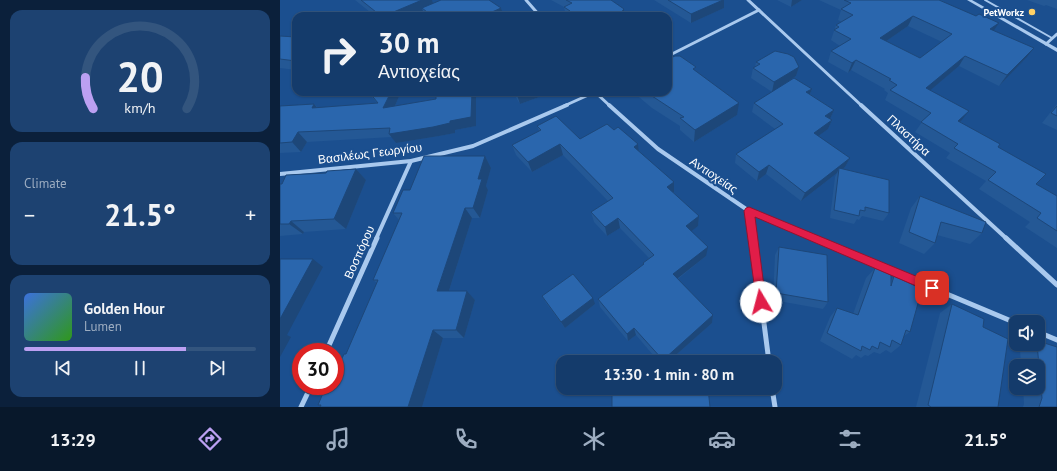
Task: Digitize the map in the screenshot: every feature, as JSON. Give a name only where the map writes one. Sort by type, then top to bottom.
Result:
[{"type":"street","points":[[526,0],[536,12]]},
{"type":"street","name":"Πλαστήρα","points":[[748,0],[1057,285]]},
{"type":"street","points":[[969,0],[1057,50]]},
{"type":"street","points":[[672,54],[759,10]]},
{"type":"street","points":[[1046,44],[1057,34]]},
{"type":"street","name":"Βασιλέως Γεωργίου","points":[[280,174],[411,161],[474,146],[586,96]]},
{"type":"street","name":"Αντιοχείας","points":[[599,96],[658,149],[749,211],[1009,320]]},
{"type":"street","name":"Βοσπόρου","points":[[330,343],[411,161]]},
{"type":"street","points":[[749,211],[768,355]]},
{"type":"street","points":[[1045,335],[1057,340]]},
{"type":"street","points":[[301,407],[306,395]]},
{"type":"street","points":[[773,395],[774,407]]},
{"type":"lane","points":[[985,0],[1052,38]]},
{"type":"building","points":[[361,0],[422,0],[394,12],[376,12]]},
{"type":"building","points":[[441,0],[489,0],[501,8],[492,12],[427,12],[422,8]]},
{"type":"building","points":[[566,0],[611,0],[624,9],[622,12],[568,12],[570,11],[564,7],[572,3]]},
{"type":"building","points":[[668,0],[723,0],[691,14]]},
{"type":"building","points":[[844,0],[939,0],[976,16],[979,14],[999,23],[990,29],[1034,48],[1007,75],[965,56],[926,88],[969,111],[958,121],[1000,144],[998,147],[1046,174],[1036,184],[1057,196],[1057,231],[1037,218],[1041,213],[988,180],[996,172],[954,148],[958,144],[921,122],[931,113],[890,90],[897,85],[889,80],[891,79],[856,60],[852,63],[831,51],[851,39],[834,30],[839,27],[836,25],[853,15],[841,9],[851,3]],"holes":[[[913,16],[952,34],[920,58],[880,38]]]},
{"type":"building","points":[[280,36],[292,37],[292,60],[280,59]]},
{"type":"building","points":[[775,51],[794,57],[799,67],[774,82],[753,68],[760,64],[756,62]]},
{"type":"building","points":[[680,56],[696,67],[693,69],[739,103],[695,130],[680,118],[684,117],[652,96],[672,96],[672,57]]},
{"type":"building","points":[[794,78],[812,89],[806,92],[834,110],[825,116],[832,120],[814,133],[850,158],[805,193],[769,165],[759,172],[736,154],[783,124],[754,103]]},
{"type":"building","points":[[372,96],[389,96],[383,108],[436,99],[436,96],[472,96],[471,117],[450,121],[450,123],[389,134],[390,128],[298,132],[292,142],[280,143],[280,106],[314,104],[312,108],[378,103]]},
{"type":"building","points":[[1057,106],[1057,116],[1051,113]]},
{"type":"building","points":[[556,116],[580,139],[607,124],[614,130],[618,127],[638,144],[634,147],[674,182],[667,187],[699,216],[686,226],[708,247],[673,274],[713,315],[669,355],[658,355],[634,328],[627,334],[598,299],[654,255],[618,218],[605,227],[591,212],[613,198],[560,144],[528,162],[512,145],[541,130],[537,126]]},
{"type":"building","points":[[424,156],[485,156],[478,179],[482,179],[473,208],[465,208],[437,291],[467,291],[456,330],[433,330],[408,407],[320,407],[321,405],[318,405],[322,395],[344,395],[344,354],[346,354],[378,280],[373,280],[402,213],[393,213],[403,190],[410,190]]},
{"type":"building","points":[[839,168],[889,180],[889,213],[865,207],[865,211],[860,210],[859,216],[834,210]]},
{"type":"building","points":[[356,169],[334,219],[291,221],[289,224],[280,224],[280,184],[282,184],[286,175],[326,173],[327,171]]},
{"type":"building","points":[[920,196],[986,222],[982,233],[941,222],[935,243],[909,232]]},
{"type":"building","points":[[779,247],[827,255],[828,302],[776,293]]},
{"type":"building","points":[[280,259],[313,259],[280,319]]},
{"type":"building","points":[[875,268],[891,275],[891,286],[894,276],[922,289],[910,332],[906,330],[901,345],[892,340],[890,347],[880,342],[878,349],[872,346],[870,350],[862,346],[861,351],[827,333],[837,308],[858,315]]},
{"type":"building","points":[[573,274],[593,298],[561,322],[542,296]]},
{"type":"building","points":[[952,304],[984,319],[983,327],[1008,339],[998,407],[931,407],[928,405]]},
{"type":"building","points":[[1045,343],[1057,347],[1057,407],[1039,407],[1042,395],[1045,395],[1045,359],[1038,359],[1038,351],[1045,351]]},
{"type":"building","points":[[612,395],[709,395],[710,407],[612,407]]},
{"type":"place","name":"PetWorkz","points":[[1032,12]]},
{"type":"route","points":[[761,302],[749,211],[932,288]]}]
